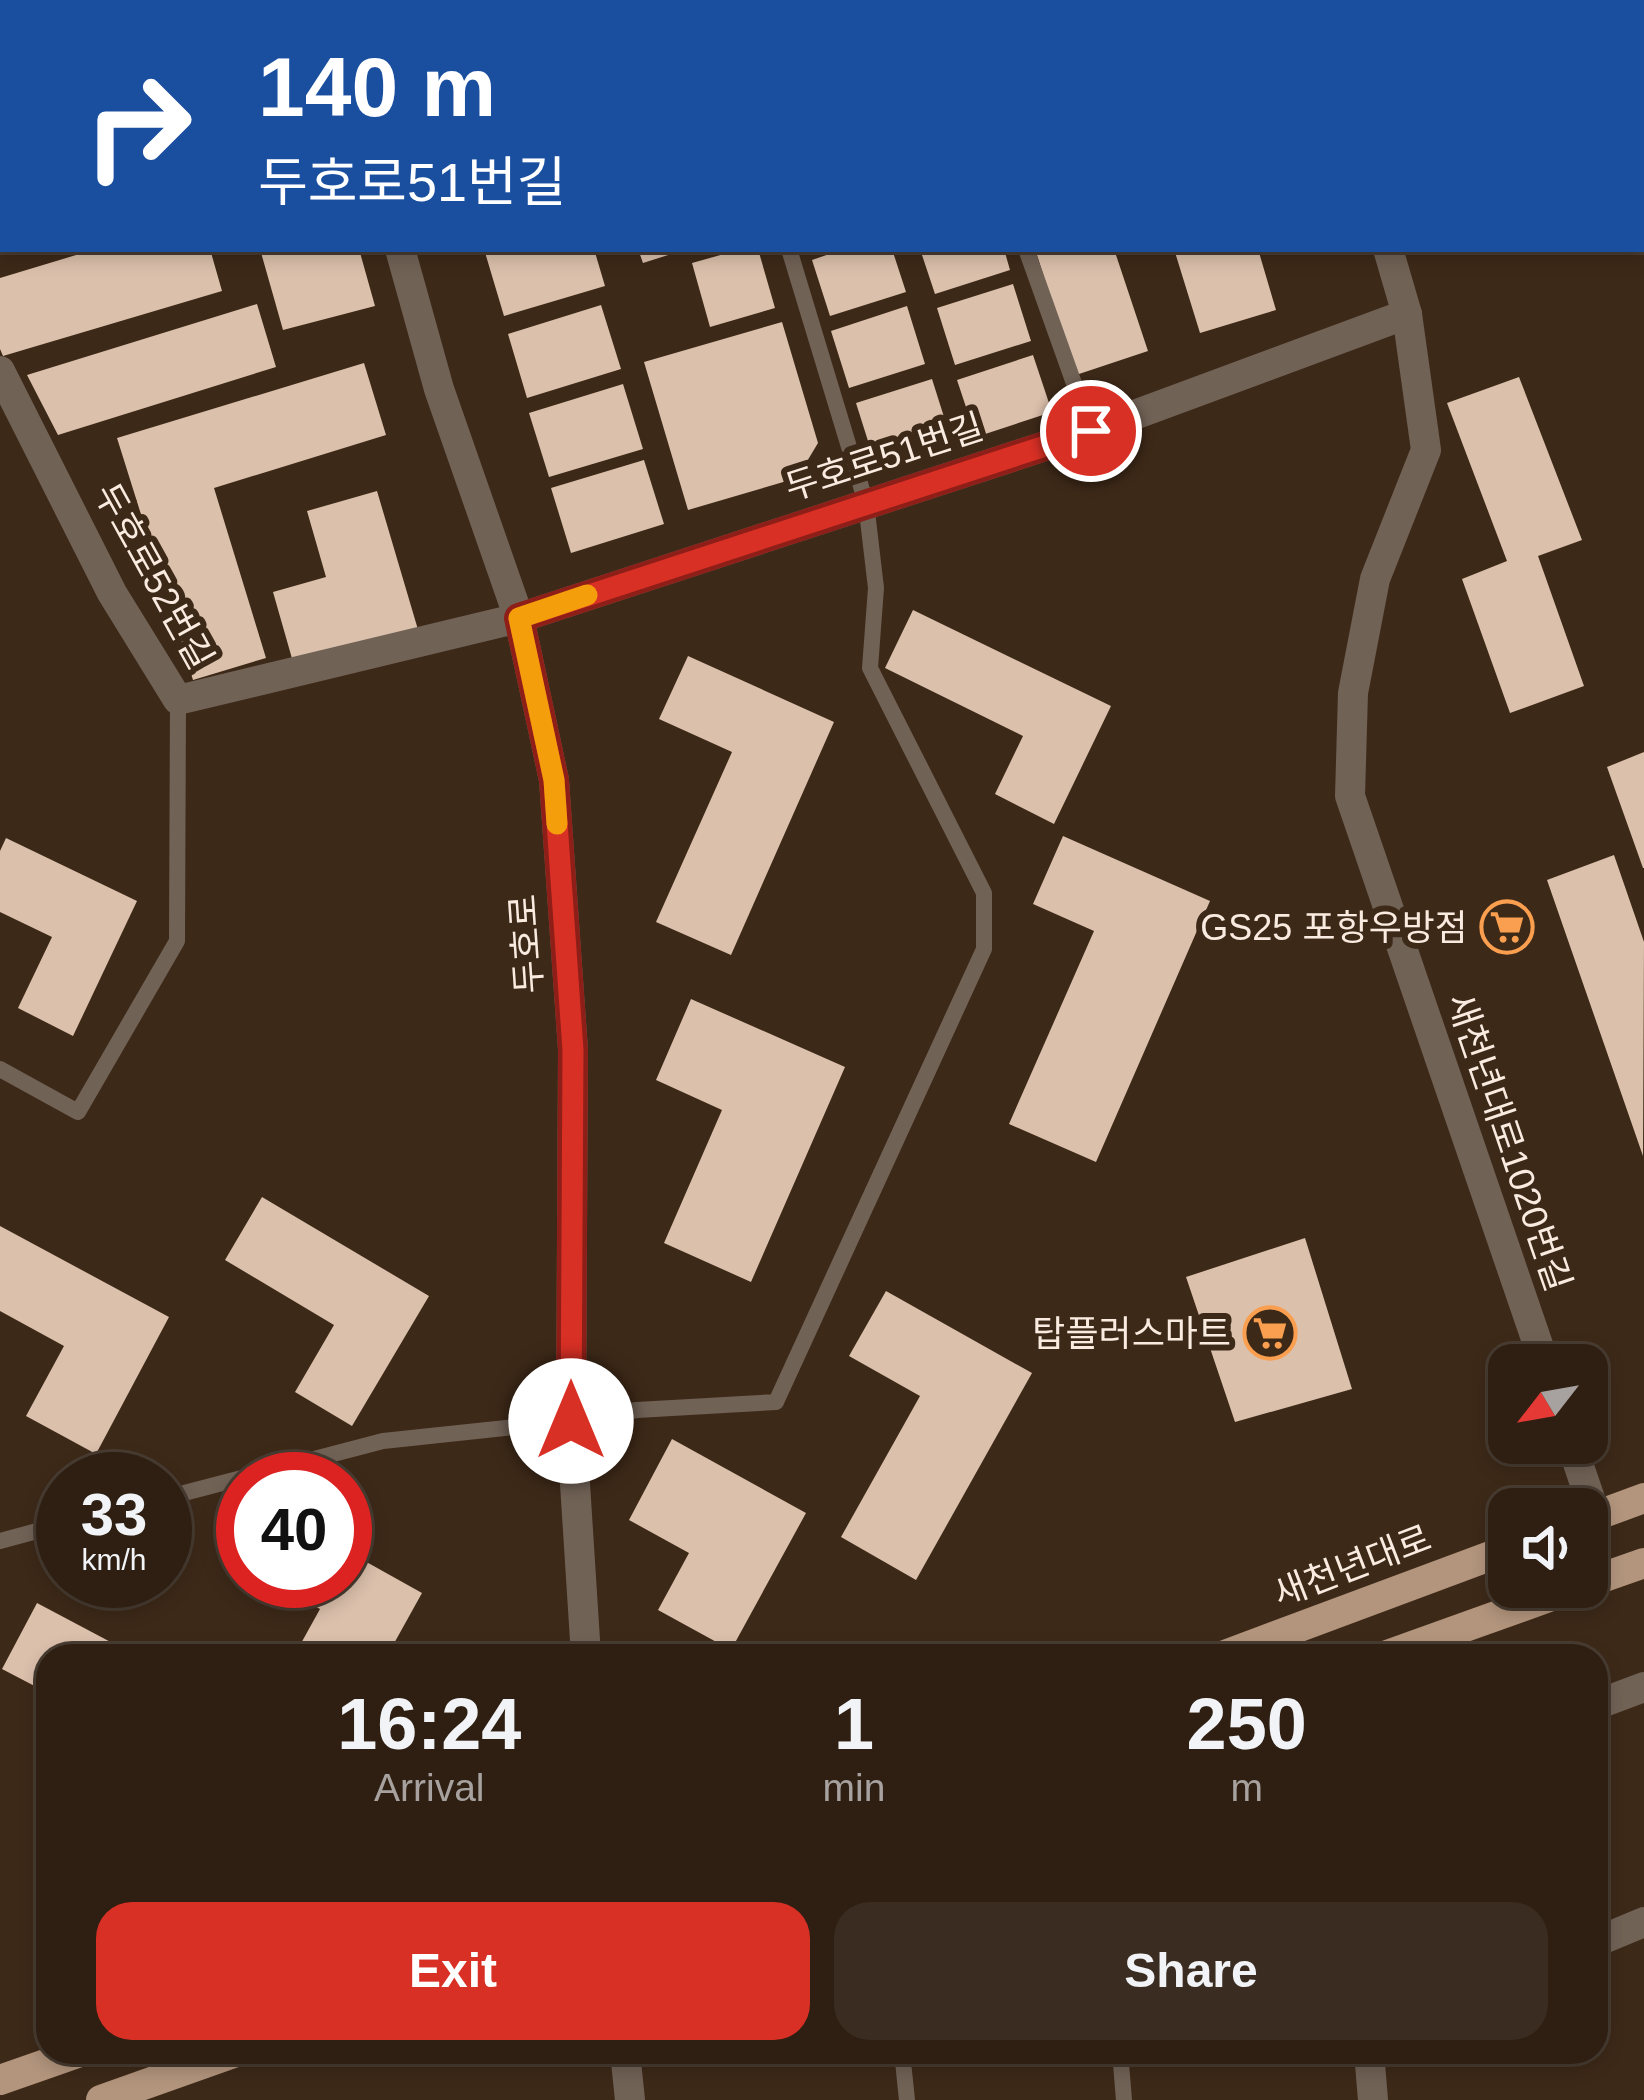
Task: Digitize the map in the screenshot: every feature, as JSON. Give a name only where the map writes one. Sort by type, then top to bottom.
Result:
[{"type":"main road","points":[[1608,1511],[1644,1498]]},
{"type":"main road","name":"새천년대로","points":[[1254,1644],[1488,1557]]},
{"type":"main road","points":[[1608,1576],[1644,1563]]},
{"type":"main road","points":[[1417,1644],[1518,1608]]},
{"type":"main road","points":[[0,2080],[46,2064]]},
{"type":"main road","points":[[101,2100],[202,2064]]},
{"type":"street","name":"두호로","points":[[401,252],[439,388],[519,618],[554,780],[573,1050],[571,1421],[585,1644]]},
{"type":"street","name":"새천년대로1020번길","points":[[1389,252],[1407,314],[1426,450],[1375,579],[1352,693],[1350,796],[1538,1344]]},
{"type":"street","name":"두호로51번길","points":[[519,618],[1091,431],[1407,314]]},
{"type":"street","name":"두호로52번길","points":[[0,370],[112,593],[178,700],[519,618]]},
{"type":"street","points":[[1608,1700],[1644,1687]]},
{"type":"street","points":[[1608,1937],[1644,1922]]},
{"type":"street","points":[[627,2064],[630,2100]]},
{"type":"street","points":[[1370,2064],[1373,2100]]},
{"type":"lane","points":[[192,1491],[383,1441],[571,1421],[637,1409],[776,1402],[984,949],[984,893],[870,668],[876,588],[866,503],[790,252]]},
{"type":"lane","points":[[1027,252],[1091,431]]},
{"type":"lane","points":[[0,1069],[78,1112],[177,941],[178,700]]},
{"type":"lane","points":[[0,1541],[36,1531]]},
{"type":"lane","points":[[903,2064],[907,2100]]},
{"type":"lane","points":[[1121,2064],[1124,2100]]},
{"type":"building","points":[[86,252],[211,252],[222,291],[3,356],[0,278]]},
{"type":"building","points":[[261,252],[360,252],[375,306],[283,330]]},
{"type":"building","points":[[485,252],[595,252],[605,286],[504,316]]},
{"type":"building","points":[[639,252],[678,252],[643,263]]},
{"type":"building","points":[[731,252],[759,252],[775,308],[710,327],[692,263]]},
{"type":"building","points":[[835,252],[893,252],[906,292],[830,316],[812,260]]},
{"type":"building","points":[[921,252],[1005,252],[1010,270],[935,294]]},
{"type":"building","points":[[1036,252],[1115,252],[1148,351],[1076,375]]},
{"type":"building","points":[[1175,252],[1259,252],[1276,310],[1200,333]]},
{"type":"building","points":[[1013,284],[1031,341],[955,365],[937,308]]},
{"type":"building","points":[[257,304],[276,367],[58,435],[27,375]]},
{"type":"building","points":[[601,305],[621,369],[527,398],[508,334]]},
{"type":"building","points":[[907,306],[925,364],[849,388],[831,331]]},
{"type":"building","points":[[782,322],[818,443],[797,478],[688,510],[644,362]]},
{"type":"building","points":[[1033,355],[1052,412],[976,437],[957,380]]},
{"type":"building","points":[[364,363],[386,435],[214,488],[266,658],[193,680],[117,438]]},
{"type":"building","points":[[1519,377],[1582,540],[1538,556],[1584,686],[1510,713],[1462,579],[1507,561],[1447,403]]},
{"type":"building","points":[[932,379],[950,436],[874,460],[856,403]]},
{"type":"building","points":[[623,384],[643,449],[549,477],[529,413]]},
{"type":"building","points":[[644,460],[664,524],[571,553],[551,488]]},
{"type":"building","points":[[377,491],[419,633],[295,669],[273,592],[326,577],[307,511]]},
{"type":"building","points":[[913,610],[1111,706],[1054,824],[995,794],[1023,736],[885,668]]},
{"type":"building","points":[[688,656],[834,722],[731,955],[656,922],[732,752],[659,719]]},
{"type":"building","points":[[1644,752],[1644,868],[1643,868],[1607,767]]},
{"type":"building","points":[[1063,836],[1210,901],[1096,1162],[1009,1124],[1094,931],[1033,904]]},
{"type":"building","points":[[6,838],[137,901],[73,1036],[18,1008],[52,937],[0,912],[0,851]]},
{"type":"building","points":[[1614,855],[1644,942],[1643,1156],[1547,880]]},
{"type":"building","points":[[691,999],[845,1067],[751,1282],[664,1243],[722,1110],[656,1080]]},
{"type":"building","points":[[262,1197],[429,1296],[352,1426],[295,1392],[334,1325],[225,1260]]},
{"type":"building","points":[[0,1226],[169,1317],[97,1452],[26,1416],[64,1346],[0,1311]]},
{"type":"building","name":"탑플러스마트","points":[[1305,1238],[1352,1389],[1235,1422],[1186,1277]]},
{"type":"building","points":[[886,1291],[1032,1373],[916,1580],[841,1537],[920,1396],[849,1356]]},
{"type":"building","points":[[672,1439],[806,1513],[734,1644],[720,1644],[658,1610],[689,1553],[629,1520]]},
{"type":"building","points":[[372,1565],[422,1593],[394,1644],[301,1644],[320,1609],[372,1608]]},
{"type":"building","points":[[36,1605],[114,1644],[36,1644],[36,1687],[2,1669]]},
{"type":"slow traffic","points":[[557,824],[554,780],[519,618],[587,595]]},
{"type":"place","name":"GS25 포항우방점","points":[[1507,927]]},
{"type":"place","name":"탑플러스마트","points":[[1270,1333]]},
{"type":"route","points":[[571,1421],[573,1050],[554,780],[519,618],[1091,431]]}]
